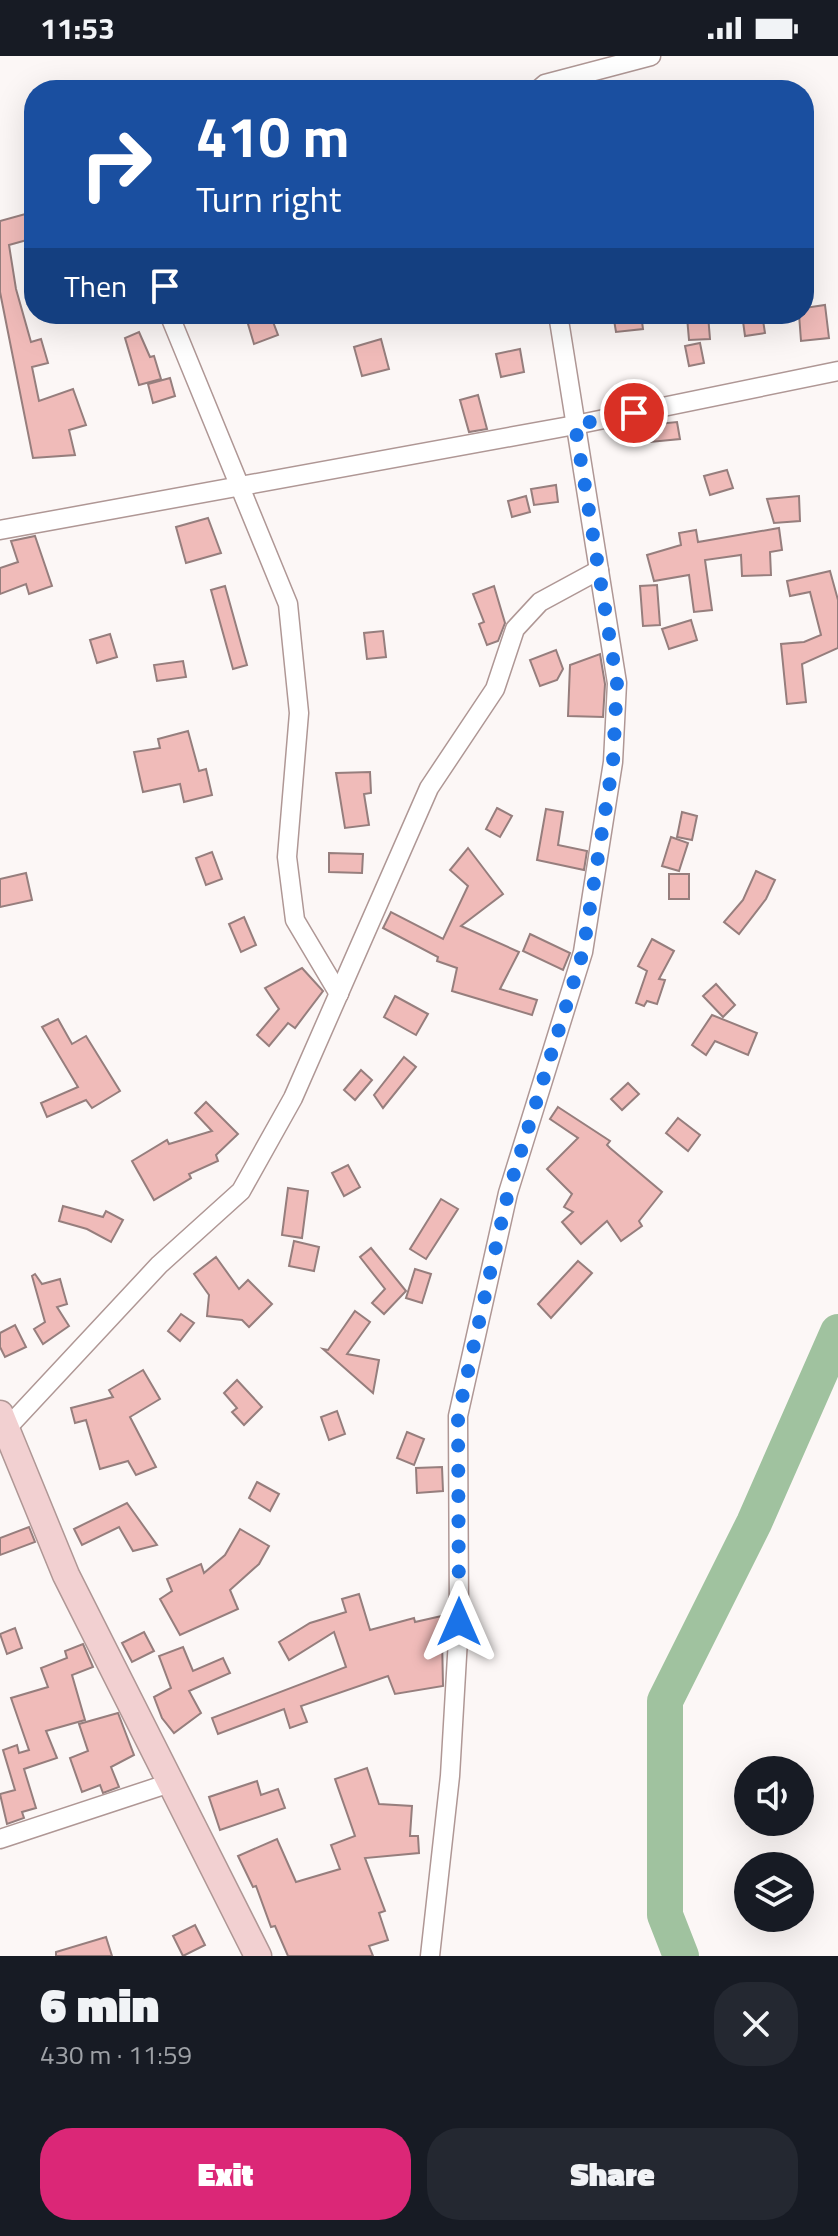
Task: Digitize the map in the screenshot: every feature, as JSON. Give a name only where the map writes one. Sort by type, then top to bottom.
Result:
[{"type":"street","points":[[560,80],[651,56]]},
{"type":"street","points":[[173,324],[288,604],[299,713],[287,857],[295,920],[339,994]]},
{"type":"street","points":[[430,1956],[450,1776],[459,1622],[458,1416],[508,1193],[583,952],[613,762],[617,683],[560,324]]},
{"type":"street","points":[[0,530],[575,425],[838,371]]},
{"type":"street","points":[[258,1956],[66,1575],[4,1421],[159,1265],[241,1191],[293,1098],[429,788],[495,689],[515,629],[540,602],[599,570]]},
{"type":"street","points":[[0,1839],[170,1783]]},
{"type":"building","points":[[24,214],[24,241],[9,245],[24,324],[31,342],[41,339],[48,363],[32,367],[39,401],[73,389],[86,425],[69,430],[75,455],[33,458],[0,292],[0,221]]},
{"type":"building","points":[[825,305],[829,338],[801,341],[800,324],[814,324],[814,307]]},
{"type":"building","points":[[248,324],[274,324],[278,335],[254,344]]},
{"type":"building","points":[[615,324],[642,324],[643,329],[616,332]]},
{"type":"building","points":[[688,324],[709,324],[710,339],[689,340]]},
{"type":"building","points":[[743,324],[764,324],[765,333],[745,336]]},
{"type":"building","points":[[139,332],[150,357],[154,356],[161,379],[139,385],[125,338]]},
{"type":"building","points":[[381,339],[389,369],[362,376],[354,347]]},
{"type":"building","points":[[700,343],[704,363],[689,366],[685,346]]},
{"type":"building","points":[[520,349],[524,372],[501,377],[496,354]]},
{"type":"building","points":[[170,378],[175,396],[153,403],[148,384]]},
{"type":"building","points":[[478,395],[487,429],[469,432],[460,400]]},
{"type":"building","points":[[677,422],[680,439],[650,442],[648,425]]},
{"type":"building","points":[[727,470],[733,488],[710,495],[704,476]]},
{"type":"building","points":[[556,485],[558,502],[534,505],[531,489]]},
{"type":"building","points":[[526,496],[530,512],[512,517],[508,501]]},
{"type":"building","points":[[799,496],[800,521],[774,523],[767,499]]},
{"type":"building","points":[[208,518],[221,553],[186,563],[176,527]]},
{"type":"building","points":[[779,528],[782,550],[770,552],[771,575],[742,576],[741,555],[705,560],[712,610],[694,612],[689,575],[654,581],[647,555],[681,545],[679,533],[696,530],[698,542]]},
{"type":"building","points":[[35,536],[52,586],[29,594],[26,584],[0,594],[0,568],[18,562],[11,541]]},
{"type":"building","points":[[830,571],[838,600],[838,648],[802,664],[806,702],[787,704],[781,644],[804,642],[821,635],[810,592],[790,596],[787,581]]},
{"type":"building","points":[[657,585],[660,625],[643,626],[640,586]]},
{"type":"building","points":[[225,586],[247,665],[233,669],[211,590]]},
{"type":"building","points":[[494,586],[505,623],[498,641],[487,645],[479,624],[484,622],[473,594]]},
{"type":"building","points":[[691,620],[697,640],[669,649],[662,629]]},
{"type":"building","points":[[383,631],[386,657],[367,659],[364,633]]},
{"type":"building","points":[[110,634],[117,657],[97,663],[90,640]]},
{"type":"building","points":[[556,650],[563,669],[557,680],[540,686],[530,660]]},
{"type":"building","points":[[600,654],[605,684],[603,717],[568,716],[570,665]]},
{"type":"building","points":[[183,661],[186,677],[157,681],[154,665]]},
{"type":"building","points":[[188,731],[199,771],[206,769],[212,795],[184,802],[180,784],[143,792],[134,752],[160,748],[158,739]]},
{"type":"building","points":[[370,772],[371,793],[364,794],[369,825],[345,828],[336,773]]},
{"type":"building","points":[[497,808],[512,816],[500,837],[486,829]]},
{"type":"building","points":[[546,809],[563,812],[558,845],[587,851],[584,870],[537,860]]},
{"type":"building","points":[[682,812],[697,816],[692,840],[677,837]]},
{"type":"building","points":[[671,837],[688,843],[679,871],[662,866]]},
{"type":"building","points":[[468,848],[503,894],[461,926],[519,952],[500,989],[537,1000],[532,1015],[452,991],[457,968],[437,961],[438,957],[383,928],[391,912],[443,939],[468,886],[450,870]]},
{"type":"building","points":[[212,852],[222,879],[206,885],[196,858]]},
{"type":"building","points":[[329,853],[363,854],[362,873],[329,872]]},
{"type":"building","points":[[756,871],[775,880],[766,899],[739,934],[724,922],[743,900]]},
{"type":"building","points":[[26,873],[32,900],[0,907],[0,879]]},
{"type":"building","points":[[669,874],[689,874],[689,899],[669,899]]},
{"type":"building","points":[[244,917],[256,945],[241,952],[229,924]]},
{"type":"building","points":[[530,934],[570,953],[563,970],[523,951]]},
{"type":"building","points":[[652,939],[674,951],[659,979],[665,980],[657,1004],[647,1001],[644,1006],[636,1003],[647,971],[638,966]]},
{"type":"building","points":[[302,968],[323,991],[295,1028],[288,1023],[269,1046],[257,1035],[279,1009],[265,988]]},
{"type":"building","points":[[716,984],[735,1005],[723,1017],[703,996]]},
{"type":"building","points":[[395,996],[428,1014],[416,1035],[384,1017]]},
{"type":"building","points":[[712,1015],[757,1033],[748,1055],[715,1041],[706,1055],[692,1045]]},
{"type":"building","points":[[58,1019],[72,1044],[86,1036],[120,1091],[92,1108],[86,1100],[47,1117],[41,1103],[78,1087],[42,1027]]},
{"type":"building","points":[[404,1057],[416,1067],[383,1108],[374,1095]]},
{"type":"building","points":[[361,1070],[372,1080],[355,1100],[344,1090]]},
{"type":"building","points":[[628,1083],[639,1094],[622,1110],[611,1099]]},
{"type":"building","points":[[206,1102],[238,1134],[216,1155],[218,1161],[189,1174],[191,1178],[154,1200],[132,1161],[167,1140],[169,1144],[212,1131],[195,1113]]},
{"type":"building","points":[[558,1107],[610,1141],[607,1145],[610,1148],[662,1192],[639,1221],[642,1226],[621,1241],[607,1221],[581,1244],[562,1222],[573,1212],[564,1207],[572,1194],[547,1169],[578,1138],[550,1119]]},
{"type":"building","points":[[678,1118],[700,1135],[688,1151],[666,1133]]},
{"type":"building","points":[[348,1165],[360,1187],[344,1196],[332,1173]]},
{"type":"building","points":[[288,1188],[308,1191],[302,1238],[282,1235]]},
{"type":"building","points":[[441,1199],[458,1209],[426,1259],[410,1249]]},
{"type":"building","points":[[63,1206],[103,1217],[106,1211],[123,1220],[111,1242],[87,1229],[59,1221]]},
{"type":"building","points":[[294,1241],[319,1247],[314,1271],[289,1266]]},
{"type":"building","points":[[371,1248],[406,1291],[384,1314],[372,1303],[385,1289],[360,1257]]},
{"type":"building","points":[[216,1257],[239,1289],[248,1280],[272,1304],[249,1327],[242,1320],[207,1316],[209,1295],[194,1274]]},
{"type":"building","points":[[578,1261],[592,1273],[551,1318],[538,1304]]},
{"type":"building","points":[[415,1269],[431,1274],[422,1303],[406,1298]]},
{"type":"building","points":[[35,1274],[42,1284],[60,1279],[67,1304],[57,1307],[69,1326],[43,1344],[34,1329],[45,1322],[32,1276]]},
{"type":"building","points":[[355,1311],[370,1322],[347,1354],[379,1360],[373,1393],[323,1349],[328,1350]]},
{"type":"building","points":[[181,1314],[194,1323],[180,1341],[168,1331]]},
{"type":"building","points":[[15,1325],[26,1347],[5,1357],[0,1347],[0,1333]]},
{"type":"building","points":[[143,1370],[160,1399],[130,1417],[156,1467],[136,1475],[128,1461],[100,1469],[86,1420],[75,1423],[71,1408],[113,1397],[109,1390]]},
{"type":"building","points":[[237,1380],[262,1407],[244,1425],[232,1412],[237,1408],[224,1393]]},
{"type":"building","points":[[337,1411],[345,1434],[329,1440],[321,1417]]},
{"type":"building","points":[[407,1432],[424,1439],[414,1465],[397,1458]]},
{"type":"building","points":[[442,1467],[443,1491],[417,1493],[416,1468]]},
{"type":"building","points":[[257,1482],[279,1494],[270,1511],[249,1498]]},
{"type":"building","points":[[127,1503],[157,1545],[133,1551],[119,1527],[82,1545],[74,1529]]},
{"type":"building","points":[[29,1527],[35,1542],[0,1555],[0,1538]]},
{"type":"building","points":[[240,1529],[269,1546],[259,1564],[230,1590],[238,1609],[180,1635],[160,1599],[172,1591],[167,1579],[201,1564],[204,1573],[225,1555]]},
{"type":"building","points":[[359,1594],[370,1630],[414,1618],[415,1622],[446,1615],[446,1636],[442,1637],[443,1686],[395,1694],[388,1676],[301,1706],[307,1722],[290,1728],[284,1709],[218,1734],[212,1718],[346,1667],[334,1632],[289,1660],[279,1642],[310,1623],[346,1612],[342,1599]]},
{"type":"building","points":[[15,1628],[22,1648],[7,1654],[0,1634]]},
{"type":"building","points":[[144,1632],[154,1651],[132,1662],[122,1643]]},
{"type":"building","points":[[83,1644],[93,1667],[72,1675],[85,1720],[46,1731],[57,1758],[24,1769],[36,1808],[22,1812],[24,1818],[7,1824],[0,1794],[15,1790],[3,1750],[17,1745],[19,1753],[29,1750],[11,1698],[48,1687],[41,1668],[67,1658],[65,1651]]},
{"type":"building","points":[[183,1647],[193,1671],[223,1658],[230,1673],[189,1691],[201,1713],[174,1733],[162,1718],[154,1697],[171,1688],[159,1656]]},
{"type":"building","points":[[118,1713],[134,1755],[111,1767],[119,1787],[103,1793],[100,1785],[82,1792],[70,1758],[88,1751],[79,1724]]},
{"type":"building","points":[[367,1768],[379,1804],[412,1806],[410,1836],[418,1836],[419,1853],[365,1858],[385,1911],[379,1913],[388,1940],[369,1946],[373,1956],[288,1956],[275,1926],[271,1927],[256,1886],[253,1887],[238,1856],[277,1839],[296,1882],[340,1869],[331,1845],[355,1836],[335,1779]]},
{"type":"building","points":[[257,1781],[261,1795],[278,1789],[285,1808],[220,1830],[209,1797]]},
{"type":"building","points":[[195,1925],[205,1945],[183,1956],[173,1936]]},
{"type":"building","points":[[106,1937],[112,1956],[56,1956],[56,1952]]},
{"type":"waterway","points":[[681,1956],[665,1915],[665,1701],[754,1523],[838,1332]]},
{"type":"route","points":[[459,1622],[458,1416],[508,1193],[583,952],[613,762],[617,683],[575,425],[634,413]]}]
